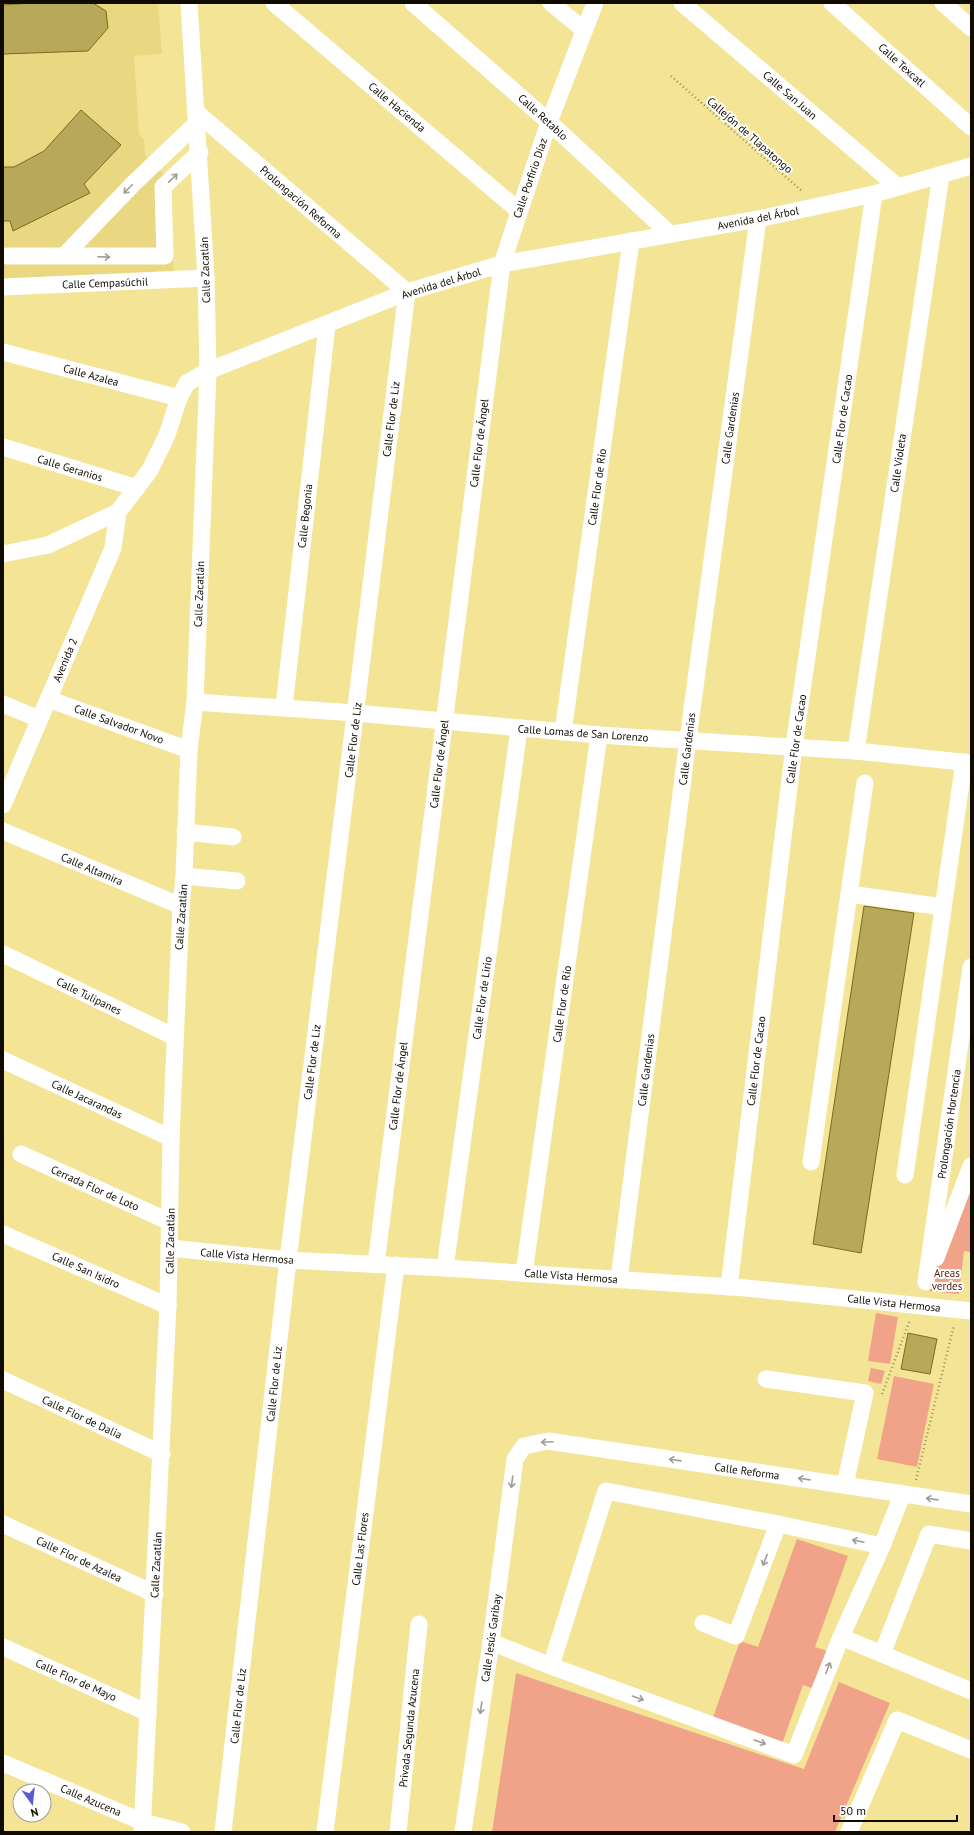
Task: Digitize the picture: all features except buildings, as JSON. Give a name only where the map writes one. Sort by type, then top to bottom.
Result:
[{"type":"street","name":"Calle Zacatlán","points":[[142,1827],[162,1454],[170,1248],[171,1138],[180,906],[184,876],[189,750],[195,702],[208,371],[206,278],[200,152],[196,118],[189,3]]},
{"type":"street","name":"Calle Hacienda","points":[[274,3],[519,211]]},
{"type":"street","name":"Calle Retablo","points":[[413,3],[549,122],[670,234]]},
{"type":"street","points":[[552,3],[584,30]]},
{"type":"street","name":"Calle Porfirio Díaz","points":[[502,264],[549,122],[595,3]]},
{"type":"street","name":"Calle San Juan","points":[[682,3],[898,187]]},
{"type":"street","name":"Calle Texcatl","points":[[832,3],[971,127]]},
{"type":"street","points":[[943,3],[971,28]]},
{"type":"street","points":[[65,255],[196,118]]},
{"type":"street","name":"Prolongación Reforma","points":[[196,118],[407,292]]},
{"type":"street","points":[[7,256],[165,256],[163,187],[200,152]]},
{"type":"street","name":"Avenida del Árbol","points":[[3,554],[48,545],[118,512],[150,470],[167,435],[179,398],[187,383],[208,371],[407,292],[502,264],[758,219],[874,194],[941,176],[971,166]]},
{"type":"street","name":"Calle Violeta","points":[[856,751],[941,176]]},
{"type":"street","name":"Calle Flor de Cacao","points":[[729,1287],[794,746],[874,194]]},
{"type":"street","name":"Calle Gardenias","points":[[619,1279],[688,739],[758,219]]},
{"type":"street","name":"Calle Flor de Río","points":[[564,732],[631,241]]},
{"type":"street","name":"Calle Flor de Ángel","points":[[376,1264],[502,264]]},
{"type":"street","name":"Calle Cempasúchil","points":[[3,287],[206,278]]},
{"type":"street","name":"Calle Flor de Liz","points":[[223,1832],[288,1260],[407,292]]},
{"type":"street","name":"Calle Begonia","points":[[284,707],[327,325]]},
{"type":"street","name":"Calle Azalea","points":[[3,352],[179,398]]},
{"type":"street","name":"Calle Geranios","points":[[3,447],[137,488]]},
{"type":"street","name":"Avenida 2","points":[[3,805],[113,548],[118,512]]},
{"type":"street","name":"Calle Salvador Novo","points":[[48,699],[189,750]]},
{"type":"street","name":"Calle Lomas de San Lorenzo","points":[[195,702],[284,707],[445,720],[519,729],[599,735],[794,746],[969,762]]},
{"type":"street","points":[[3,704],[39,719]]},
{"type":"street","name":"Calle Flor de Lirio","points":[[445,1268],[519,729]]},
{"type":"street","name":"Calle Flor de Río","points":[[524,1273],[599,735]]},
{"type":"street","points":[[905,1175],[943,908],[969,762]]},
{"type":"street","points":[[811,1162],[865,783]]},
{"type":"street","name":"Calle Altamira","points":[[3,831],[180,906]]},
{"type":"street","points":[[185,832],[234,836]]},
{"type":"street","points":[[184,876],[237,882]]},
{"type":"street","points":[[849,894],[943,908]]},
{"type":"street","name":"Calle Tulipanes","points":[[3,954],[175,1037]]},
{"type":"street","name":"Prolongación Hortencia","points":[[926,1282],[971,967]]},
{"type":"street","name":"Calle Jacarandas","points":[[3,1060],[171,1138]]},
{"type":"street","name":"Cerrada Flor de Loto","points":[[20,1154],[170,1222]]},
{"type":"street","points":[[918,1305],[956,1209],[971,1166]]},
{"type":"street","name":"Calle San Isidro","points":[[3,1234],[168,1306]]},
{"type":"street","name":"Calle Vista Hermosa","points":[[170,1248],[288,1260],[396,1265],[729,1287],[965,1310]]},
{"type":"street","name":"Calle Las Flores","points":[[325,1832],[396,1265]]},
{"type":"street","points":[[766,1379],[865,1393],[845,1485]]},
{"type":"street","name":"Calle Flor de Dalia","points":[[3,1380],[162,1454]]},
{"type":"street","name":"Calle Reforma","points":[[524,1446],[548,1441],[971,1504]]},
{"type":"street","name":"Calle Jesús Garibay","points":[[463,1832],[491,1642],[515,1459],[524,1446]]},
{"type":"street","points":[[551,1666],[606,1492],[778,1524],[882,1546]]},
{"type":"street","points":[[491,1642],[551,1666],[794,1755],[840,1637],[907,1495]]},
{"type":"street","name":"Calle Flor de Azalea","points":[[3,1524],[155,1594]]},
{"type":"street","points":[[703,1623],[736,1636],[778,1524]]},
{"type":"street","points":[[882,1654],[929,1534],[971,1541]]},
{"type":"street","name":"Privada Segunda Azucena","points":[[398,1832],[419,1624]]},
{"type":"street","points":[[840,1637],[971,1691]]},
{"type":"street","name":"Calle Flor de Mayo","points":[[3,1647],[148,1713]]},
{"type":"street","points":[[849,1832],[897,1720],[971,1750]]},
{"type":"street","name":"Calle Azucena","points":[[3,1762],[142,1827],[182,1832]]},
{"type":"path","name":"Callejón de Tlapatongo","points":[[671,76],[818,206]]},
{"type":"path","points":[[907,1495],[965,1310]]},
{"type":"shaded area","points":[[3,3],[158,3],[162,54],[134,56],[139,134],[144,140],[145,155],[168,179],[174,276],[3,282]]},
{"type":"green space","name":"Areas verdes","points":[[971,1177],[971,1252],[964,1251],[959,1294],[929,1291],[940,1253]]},
{"type":"green space","points":[[876,1313],[898,1317],[890,1364],[868,1361]]},
{"type":"green space","points":[[871,1368],[885,1371],[881,1384],[868,1381]]},
{"type":"green space","points":[[894,1376],[934,1384],[917,1467],[877,1459]]},
{"type":"green space","points":[[797,1539],[848,1556],[815,1647],[831,1652],[817,1690],[803,1685],[782,1744],[712,1720],[740,1641],[758,1647]]},
{"type":"green space","points":[[516,1673],[804,1769],[839,1682],[890,1703],[835,1832],[492,1832]]}]
